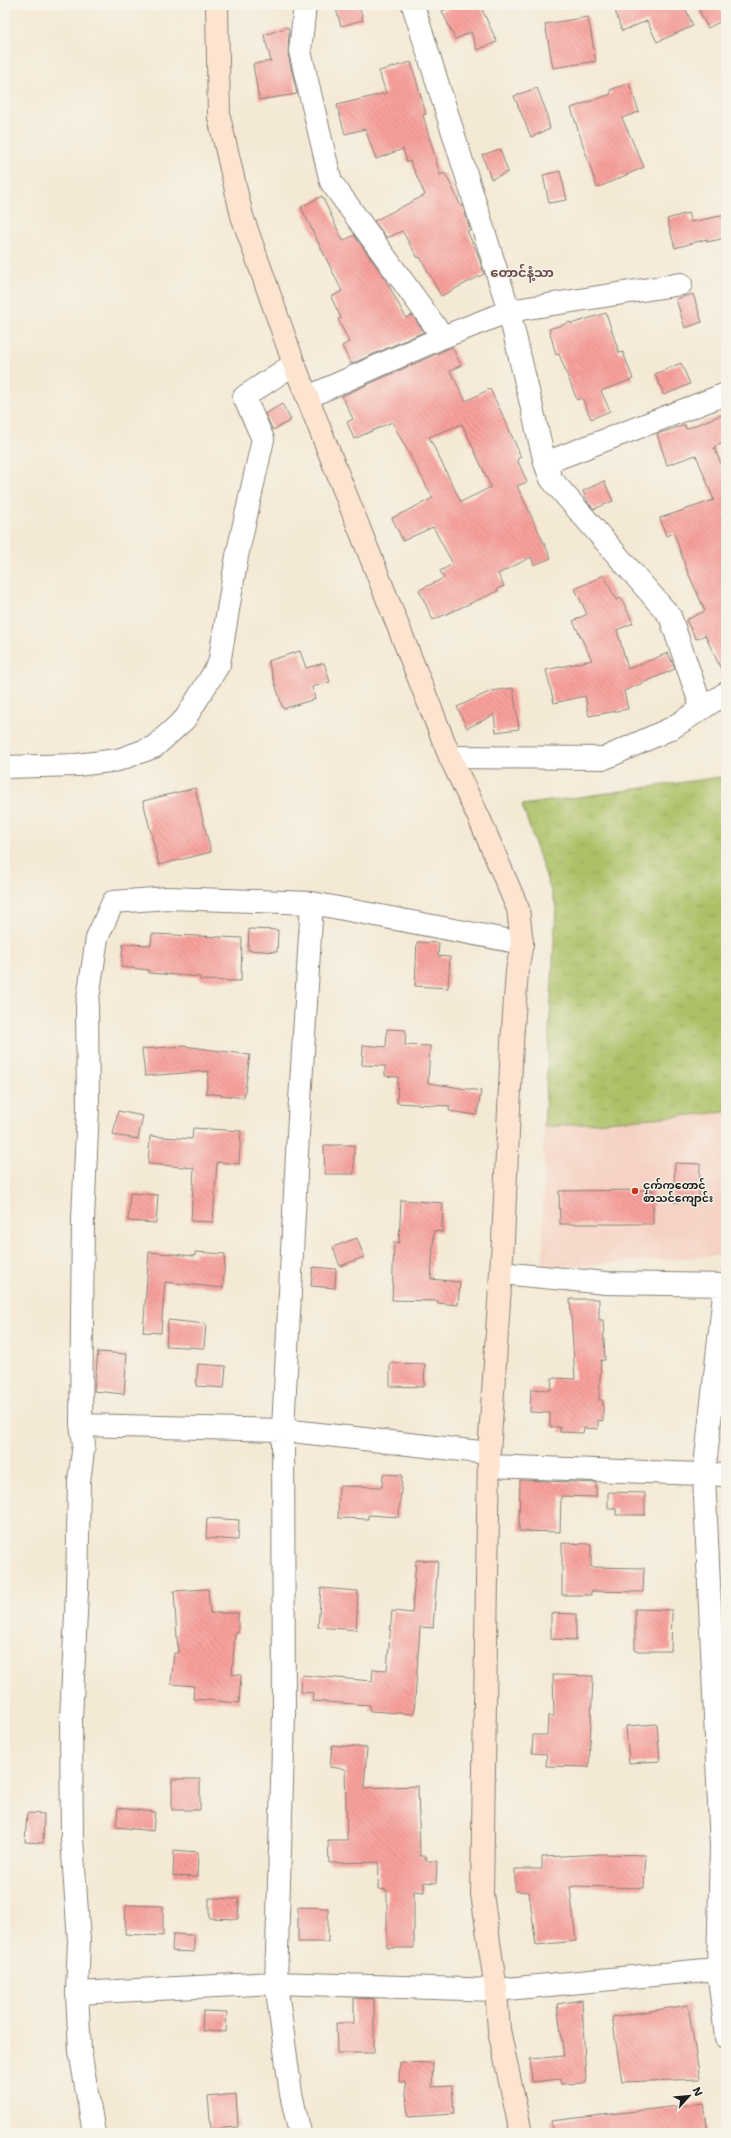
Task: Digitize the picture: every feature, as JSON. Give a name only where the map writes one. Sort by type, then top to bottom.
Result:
[{"type":"main road","points":[[217,5],[219,117],[242,216],[294,364],[450,757],[480,820],[518,909],[522,943],[517,971],[512,1043],[501,1273],[489,1460],[482,1894],[496,1990],[499,2030],[522,2133]]},
{"type":"street","points":[[305,5],[300,50],[331,182],[443,337]]},
{"type":"street","points":[[413,5],[509,311],[550,479],[670,616],[702,709]]},
{"type":"street","points":[[308,397],[443,337],[509,311],[681,284]]},
{"type":"street","points":[[5,767],[77,765],[118,760],[154,747],[185,719],[219,664],[237,556],[263,439],[244,397],[294,364]]},
{"type":"street","points":[[545,463],[726,394]]},
{"type":"street","points":[[450,757],[605,758],[672,728],[726,693]]},
{"type":"street","points":[[94,2133],[80,2051],[76,1993],[79,1941],[72,1839],[71,1720],[77,1592],[79,1481],[84,1444],[81,1425],[83,1219],[88,1108],[87,1005],[97,938],[113,902],[168,898],[312,903],[522,943]]},
{"type":"street","points":[[300,2133],[291,2094],[276,1983],[284,1714],[283,1430],[298,1134],[312,903]]},
{"type":"street","points":[[501,1273],[606,1283],[725,1285],[704,1475],[721,1847],[722,1968],[726,2037]]},
{"type":"street","points":[[81,1425],[283,1430],[489,1460],[704,1475],[726,1475]]},
{"type":"street","points":[[76,1993],[276,1983],[496,1990],[722,1968]]},
{"type":"shaded area","name":"ငှက်ကတောင် စာသင်ကျောင်း","points":[[726,1112],[726,1255],[543,1268],[544,1127]]},
{"type":"green space","points":[[720,777],[726,798],[726,1112],[544,1127],[556,906],[522,805]]},
{"type":"building","points":[[335,5],[359,5],[363,20],[341,26]]},
{"type":"building","points":[[456,5],[480,5],[497,42],[477,50],[471,32],[455,39],[442,11]]},
{"type":"building","points":[[613,5],[684,5],[693,26],[657,42],[647,21],[622,31]]},
{"type":"building","points":[[711,5],[718,5],[725,19],[708,28],[699,11]]},
{"type":"building","points":[[588,17],[596,61],[553,68],[545,24]]},
{"type":"building","points":[[288,27],[288,54],[297,94],[259,100],[253,64],[271,61],[264,35]]},
{"type":"building","points":[[411,62],[426,114],[423,115],[440,175],[445,173],[461,206],[463,205],[470,230],[467,231],[477,252],[484,274],[441,296],[420,257],[418,258],[402,231],[387,238],[374,221],[425,195],[410,161],[407,162],[403,149],[376,159],[365,129],[345,134],[337,105],[386,93],[379,71]]},
{"type":"building","points":[[629,83],[639,112],[622,118],[644,167],[597,188],[571,108],[611,94],[610,90]]},
{"type":"building","points":[[537,88],[546,111],[550,129],[531,137],[514,96]]},
{"type":"building","points":[[500,149],[508,172],[491,179],[482,155]]},
{"type":"building","points":[[560,171],[567,200],[549,203],[543,175]]},
{"type":"building","points":[[322,196],[343,241],[354,235],[384,277],[406,318],[412,315],[424,332],[351,364],[342,346],[349,342],[338,319],[341,318],[331,297],[342,291],[301,207]]},
{"type":"building","points":[[688,213],[691,222],[726,215],[726,238],[707,242],[707,239],[675,248],[667,219]]},
{"type":"building","points":[[693,294],[702,322],[685,328],[676,299]]},
{"type":"building","points":[[606,313],[619,353],[623,352],[633,379],[601,391],[610,411],[591,419],[582,398],[577,400],[559,354],[556,355],[549,329]]},
{"type":"building","points":[[452,347],[461,365],[450,371],[466,401],[490,389],[504,418],[521,457],[517,459],[527,482],[517,486],[551,558],[534,565],[531,557],[498,574],[504,586],[497,589],[498,591],[433,620],[419,590],[444,578],[440,571],[453,564],[433,527],[403,541],[392,518],[433,498],[392,422],[354,439],[347,422],[353,419],[342,396]],"holes":[[[462,424],[491,487],[461,502],[429,437]]]},
{"type":"building","points":[[681,363],[690,384],[664,395],[655,374]]},
{"type":"building","points":[[282,404],[291,420],[273,430],[265,414]]},
{"type":"building","points":[[726,413],[726,442],[714,447],[726,476],[726,680],[705,635],[696,639],[686,620],[705,611],[686,568],[674,533],[666,536],[660,518],[714,500],[696,455],[667,465],[657,434],[685,425],[686,429]]},
{"type":"building","points":[[604,481],[613,501],[594,509],[588,503],[583,491]]},
{"type":"building","points":[[604,575],[616,600],[621,598],[633,623],[617,630],[628,669],[668,653],[675,669],[624,691],[628,709],[589,716],[585,696],[554,703],[546,670],[592,660],[573,621],[587,614],[575,589]]},
{"type":"building","points":[[300,651],[306,668],[324,663],[330,682],[312,687],[315,699],[283,709],[268,661]]},
{"type":"building","points":[[513,688],[519,729],[496,732],[494,715],[467,728],[457,707],[491,691]]},
{"type":"building","points":[[195,788],[211,852],[159,865],[143,801]]},
{"type":"building","points":[[249,929],[278,930],[277,952],[248,950]]},
{"type":"building","points":[[152,934],[242,938],[241,981],[200,980],[200,977],[149,973],[149,970],[121,967],[123,944],[151,945]]},
{"type":"building","points":[[417,942],[439,943],[438,956],[450,957],[448,988],[415,986]]},
{"type":"building","points":[[387,1029],[406,1030],[405,1045],[430,1046],[428,1083],[481,1091],[477,1115],[449,1111],[450,1106],[397,1103],[398,1077],[385,1076],[385,1066],[362,1065],[363,1045],[386,1047]]},
{"type":"building","points":[[184,1046],[250,1055],[244,1098],[206,1093],[209,1071],[145,1076],[142,1049]]},
{"type":"building","points":[[118,1111],[143,1116],[138,1139],[113,1135]]},
{"type":"building","points":[[193,1128],[241,1131],[239,1164],[217,1162],[213,1222],[191,1221],[194,1168],[148,1164],[150,1136],[192,1139]]},
{"type":"building","points":[[324,1145],[354,1145],[354,1174],[325,1174]]},
{"type":"building","points":[[675,1163],[700,1164],[699,1203],[673,1202]]},
{"type":"building","points":[[653,1190],[653,1224],[560,1224],[559,1191]]},
{"type":"building","points":[[130,1193],[158,1195],[156,1223],[128,1221]]},
{"type":"building","points":[[401,1200],[443,1203],[442,1232],[434,1231],[431,1279],[460,1282],[458,1305],[437,1303],[438,1301],[392,1300],[394,1242],[399,1243]]},
{"type":"building","points":[[357,1238],[364,1257],[340,1266],[333,1247]]},
{"type":"building","points":[[149,1252],[195,1256],[195,1252],[225,1254],[223,1288],[165,1282],[161,1333],[143,1332]]},
{"type":"building","points":[[313,1267],[336,1269],[335,1288],[311,1286]]},
{"type":"building","points":[[570,1299],[599,1299],[599,1320],[603,1320],[605,1360],[601,1360],[599,1400],[603,1400],[603,1421],[598,1420],[598,1429],[584,1428],[583,1433],[560,1432],[560,1427],[550,1427],[550,1413],[530,1412],[531,1389],[551,1390],[552,1378],[575,1379]]},
{"type":"building","points":[[168,1320],[206,1324],[204,1348],[166,1346]]},
{"type":"building","points":[[98,1352],[127,1354],[124,1394],[94,1391]]},
{"type":"building","points":[[390,1363],[425,1364],[424,1387],[390,1386]]},
{"type":"building","points":[[198,1364],[226,1366],[224,1388],[196,1386]]},
{"type":"building","points":[[383,1474],[402,1475],[399,1517],[368,1515],[368,1519],[338,1518],[339,1486],[382,1487]]},
{"type":"building","points":[[520,1480],[596,1483],[596,1497],[561,1496],[560,1532],[519,1531]]},
{"type":"building","points":[[608,1492],[645,1493],[645,1515],[616,1515],[616,1509],[608,1509]]},
{"type":"building","points":[[207,1518],[239,1520],[238,1540],[206,1538]]},
{"type":"building","points":[[562,1543],[591,1544],[591,1567],[644,1568],[643,1592],[591,1591],[591,1595],[562,1595]]},
{"type":"building","points":[[416,1560],[438,1561],[433,1628],[420,1627],[414,1714],[370,1711],[370,1705],[312,1701],[313,1693],[301,1692],[302,1675],[372,1681],[373,1669],[387,1670],[392,1611],[412,1613]]},
{"type":"building","points":[[321,1588],[358,1591],[356,1630],[318,1627]]},
{"type":"building","points":[[208,1589],[210,1613],[238,1613],[238,1633],[235,1633],[232,1674],[241,1675],[239,1703],[193,1699],[194,1686],[171,1684],[174,1653],[178,1653],[174,1591]]},
{"type":"building","points":[[635,1609],[672,1610],[671,1651],[635,1651]]},
{"type":"building","points":[[551,1613],[576,1614],[576,1640],[551,1639]]},
{"type":"building","points":[[553,1675],[593,1676],[589,1767],[546,1766],[547,1754],[532,1753],[533,1735],[547,1735],[548,1716],[554,1716]]},
{"type":"building","points":[[657,1724],[660,1761],[629,1763],[626,1726]]},
{"type":"building","points":[[332,1745],[367,1748],[364,1788],[418,1786],[420,1856],[426,1856],[426,1861],[437,1861],[436,1883],[424,1882],[424,1892],[414,1891],[414,1948],[387,1948],[387,1890],[378,1889],[379,1862],[329,1863],[328,1840],[347,1840],[345,1769],[330,1767]]},
{"type":"building","points":[[172,1779],[200,1779],[200,1810],[172,1810]]},
{"type":"building","points":[[118,1808],[155,1812],[153,1831],[116,1827]]},
{"type":"building","points":[[27,1813],[44,1814],[43,1843],[25,1842]]},
{"type":"building","points":[[174,1850],[198,1852],[197,1877],[173,1876]]},
{"type":"building","points":[[604,1854],[646,1855],[644,1888],[570,1887],[576,1941],[536,1945],[529,1892],[515,1891],[515,1869],[542,1869],[542,1857]]},
{"type":"building","points":[[209,1898],[239,1899],[238,1919],[209,1918]]},
{"type":"building","points":[[126,1905],[163,1906],[163,1936],[125,1934]]},
{"type":"building","points":[[298,1907],[328,1908],[328,1942],[298,1942]]},
{"type":"building","points":[[173,1934],[194,1935],[194,1952],[172,1951]]},
{"type":"building","points":[[354,1998],[374,1999],[374,2053],[337,2053],[336,2023],[354,2023]]},
{"type":"building","points":[[582,2000],[586,2083],[561,2084],[561,2079],[532,2082],[530,2059],[564,2056],[557,2004]]},
{"type":"building","points":[[688,2005],[700,2079],[622,2082],[612,2017]]},
{"type":"building","points":[[203,2011],[227,2012],[226,2032],[202,2031]]},
{"type":"building","points":[[400,2062],[433,2063],[432,2087],[452,2086],[454,2114],[408,2117],[405,2082],[399,2082]]},
{"type":"building","points":[[236,2094],[238,2127],[211,2129],[208,2097]]},
{"type":"building","points":[[704,2103],[708,2133],[552,2133],[551,2121]]},
{"type":"place","name":"ငှက်ကတောင် စာသင်ကျောင်း","points":[[635,1191]]},
{"type":"district","name":"တောင်နံ့သာ","points":[[522,272]]}]
